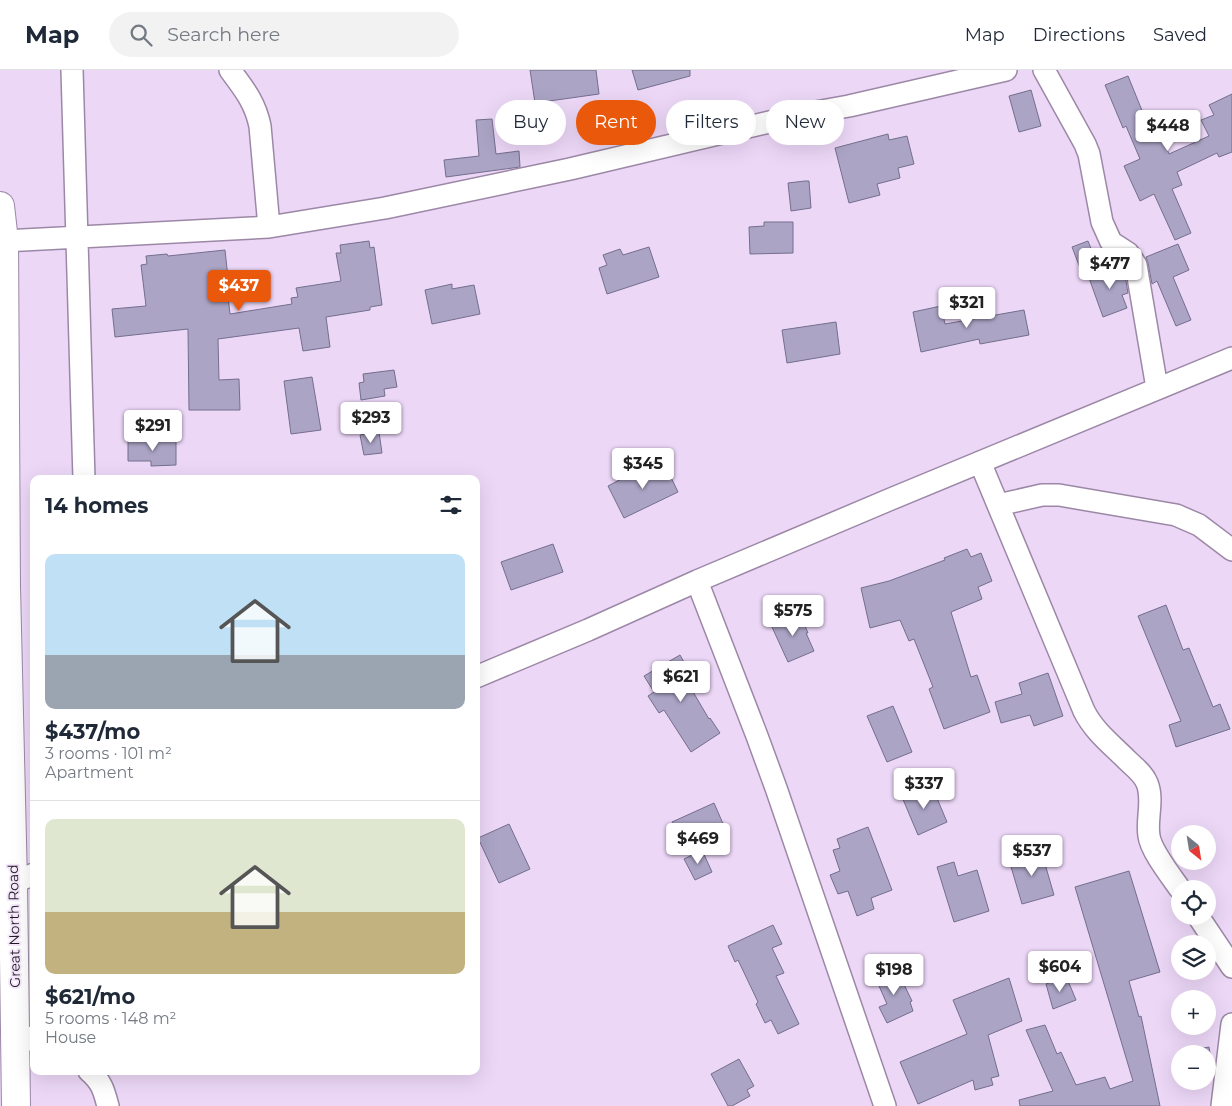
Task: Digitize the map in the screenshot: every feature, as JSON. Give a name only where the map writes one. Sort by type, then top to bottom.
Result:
[{"type":"highway","name":"Great North Road","points":[[0,206],[4,241],[3,470],[6,586],[16,881],[24,1036],[16,1106]]},
{"type":"street","points":[[72,70],[84,475]]},
{"type":"street","points":[[230,70],[251,99],[257,112],[260,126],[269,227]]},
{"type":"street","points":[[4,241],[269,227],[385,208],[570,169],[799,115],[849,106],[1006,70]]},
{"type":"street","points":[[1044,70],[1089,154],[1102,222],[1107,234],[1111,242],[1128,253],[1136,265],[1157,388]]},
{"type":"street","points":[[480,675],[697,581],[1232,358]]},
{"type":"street","points":[[980,462],[1089,720],[1096,730],[1140,772],[1146,781],[1150,797],[1148,837],[1174,880]]},
{"type":"street","points":[[998,505],[1042,495],[1059,496],[1176,515],[1199,524],[1232,550]]},
{"type":"street","points":[[697,581],[758,736],[885,1106]]},
{"type":"street","points":[[1204,925],[1232,967]]},
{"type":"street","points":[[1222,1106],[1232,1024]]},
{"type":"street","points":[[94,1075],[103,1087],[108,1106]]},
{"type":"building","points":[[530,70],[596,70],[599,94],[556,100],[535,100]]},
{"type":"building","points":[[632,70],[690,70],[690,76],[638,90]]},
{"type":"building","points":[[1128,76],[1154,140],[1162,137],[1169,154],[1209,136],[1201,120],[1214,115],[1209,105],[1232,94],[1232,152],[1219,157],[1217,153],[1177,172],[1182,185],[1172,189],[1191,233],[1175,240],[1154,194],[1140,201],[1124,166],[1140,159],[1126,126],[1123,128],[1105,85]]},
{"type":"building","points":[[1031,90],[1041,126],[1019,132],[1009,96]]},
{"type":"building","points":[[492,119],[496,154],[519,151],[520,167],[446,177],[444,160],[479,156],[476,120]]},
{"type":"building","points":[[888,134],[889,140],[907,136],[914,164],[898,168],[900,178],[877,184],[880,195],[849,203],[835,148]]},
{"type":"building","points":[[809,181],[811,208],[791,211],[788,183]]},
{"type":"building","points":[[764,222],[793,222],[793,253],[750,254],[749,227],[764,226]]},
{"type":"building","points":[[369,241],[370,248],[374,247],[382,305],[370,307],[370,310],[326,317],[330,347],[303,351],[299,328],[218,339],[219,380],[239,379],[240,410],[189,410],[188,329],[115,337],[112,309],[146,306],[141,265],[147,264],[146,256],[167,254],[168,256],[225,250],[230,314],[292,304],[291,298],[298,297],[296,288],[341,281],[336,253],[341,253],[340,245]]},
{"type":"building","points":[[1088,241],[1098,266],[1082,273],[1072,247]]},
{"type":"building","points":[[1178,244],[1189,270],[1173,277],[1191,320],[1176,326],[1157,281],[1152,284],[1146,257]]},
{"type":"building","points":[[649,247],[659,277],[607,294],[599,268],[607,265],[603,255],[620,249],[623,255]]},
{"type":"building","points":[[1121,265],[1124,270],[1128,293],[1122,295],[1127,308],[1103,317],[1089,278]]},
{"type":"building","points":[[452,284],[452,289],[474,285],[480,314],[432,324],[425,290]]},
{"type":"building","points":[[941,306],[945,324],[1024,310],[1029,335],[980,344],[979,339],[921,352],[913,312]]},
{"type":"building","points":[[836,322],[840,354],[787,363],[782,330]]},
{"type":"building","points":[[394,370],[397,387],[384,389],[385,396],[361,400],[359,383],[364,382],[363,374]]},
{"type":"building","points":[[312,377],[321,430],[291,434],[284,381]]},
{"type":"building","points":[[379,432],[382,453],[364,455],[360,435]]},
{"type":"building","points":[[176,440],[176,465],[151,466],[151,461],[128,461],[128,441]]},
{"type":"building","points":[[664,463],[678,492],[624,518],[608,486],[633,473],[635,477]]},
{"type":"building","points":[[553,544],[563,572],[511,590],[501,562]]},
{"type":"building","points":[[967,549],[971,557],[981,553],[992,581],[978,587],[982,599],[951,612],[971,677],[977,675],[990,712],[944,729],[929,689],[933,687],[914,639],[909,641],[900,620],[870,628],[861,588],[889,581],[945,560],[944,558]]},
{"type":"building","points":[[1166,605],[1183,650],[1189,648],[1213,707],[1220,704],[1230,729],[1176,747],[1169,725],[1181,721],[1138,616]]},
{"type":"building","points":[[799,612],[814,651],[788,662],[772,627],[778,624],[777,621]]},
{"type":"building","points":[[680,655],[692,676],[686,680],[709,719],[720,733],[691,752],[664,710],[659,713],[648,696],[654,692],[644,676]]},
{"type":"building","points":[[1048,673],[1063,716],[1034,726],[1030,715],[1001,723],[995,702],[1022,694],[1019,683]]},
{"type":"building","points":[[893,706],[912,752],[887,762],[867,716]]},
{"type":"building","points":[[931,784],[947,822],[918,835],[902,797]]},
{"type":"building","points":[[714,803],[724,826],[682,845],[672,822]]},
{"type":"building","points":[[509,824],[530,869],[499,883],[480,842],[480,837]]},
{"type":"building","points":[[868,827],[892,890],[871,898],[874,909],[857,916],[848,891],[838,894],[830,875],[840,871],[833,850],[840,848],[837,839]]},
{"type":"building","points":[[702,850],[712,872],[695,880],[684,859]]},
{"type":"building","points":[[1041,850],[1054,895],[1022,904],[1009,860]]},
{"type":"building","points":[[954,862],[958,876],[977,870],[989,911],[954,922],[937,867]]},
{"type":"building","points":[[1129,871],[1160,972],[1129,981],[1139,1017],[1141,1016],[1160,1106],[1020,1106],[1019,1100],[1053,1091],[1026,1030],[1045,1025],[1057,1054],[1061,1052],[1076,1085],[1105,1077],[1110,1089],[1133,1081],[1075,887]]},
{"type":"building","points":[[773,925],[782,944],[772,948],[784,973],[776,976],[799,1024],[778,1034],[771,1020],[765,1023],[756,1004],[758,1002],[738,960],[735,962],[728,946]]},
{"type":"building","points":[[896,968],[912,1001],[910,1002],[913,1011],[887,1023],[879,1007],[887,1004],[875,977]]},
{"type":"building","points":[[1066,976],[1076,1000],[1053,1009],[1046,984]]},
{"type":"building","points":[[1009,978],[1022,1021],[988,1035],[999,1076],[991,1078],[993,1085],[975,1090],[973,1080],[918,1104],[900,1062],[967,1034],[953,1000]]},
{"type":"building","points":[[739,1059],[754,1086],[747,1090],[750,1096],[732,1106],[728,1106],[711,1074]]}]
